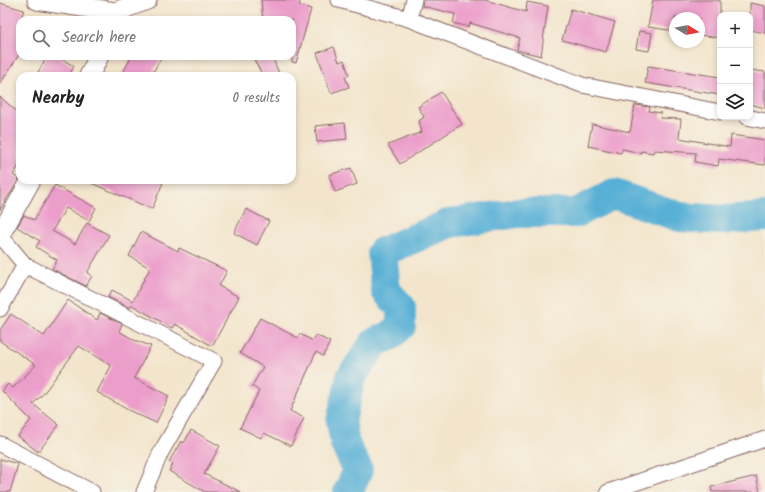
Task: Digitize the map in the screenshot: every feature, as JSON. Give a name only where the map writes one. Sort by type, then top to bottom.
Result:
[{"type":"street","points":[[37,0],[113,16],[147,0]]},
{"type":"street","points":[[339,0],[409,19],[582,85],[717,111]]},
{"type":"street","points":[[409,19],[414,0]]},
{"type":"street","points":[[91,72],[96,60]]},
{"type":"street","points":[[753,118],[765,121]]},
{"type":"street","points":[[29,184],[0,235],[25,266],[214,361],[161,452],[144,492]]},
{"type":"street","points":[[0,309],[25,266]]},
{"type":"street","points":[[608,492],[765,439]]},
{"type":"street","points":[[0,444],[92,492]]},
{"type":"building","points":[[261,0],[299,0],[300,6],[311,9],[296,63],[292,62],[292,60],[296,60],[296,16],[263,16]]},
{"type":"building","points":[[423,0],[485,0],[526,12],[527,2],[548,6],[541,56],[517,50],[520,38],[470,23],[469,27],[453,23],[455,14],[422,6]]},
{"type":"building","points":[[653,0],[720,0],[720,12],[717,12],[717,38],[705,36],[705,12],[669,12],[669,30],[648,27]]},
{"type":"building","points":[[0,3],[24,10],[22,16],[16,16],[16,59],[0,84]]},
{"type":"building","points":[[750,3],[765,6],[765,33],[753,31],[753,12],[750,12]]},
{"type":"building","points":[[571,9],[615,22],[606,52],[562,40]]},
{"type":"building","points":[[639,31],[652,33],[649,51],[636,49]]},
{"type":"building","points":[[334,47],[339,62],[344,60],[349,75],[345,77],[349,87],[331,93],[317,53]]},
{"type":"building","points":[[45,60],[63,60],[74,66],[71,72],[38,72]]},
{"type":"building","points":[[130,60],[160,60],[153,72],[123,72]]},
{"type":"building","points":[[254,60],[274,60],[278,72],[261,72]]},
{"type":"building","points":[[648,66],[717,77],[717,95],[645,83]]},
{"type":"building","points":[[753,70],[765,72],[765,108],[753,105]]},
{"type":"building","points":[[441,92],[462,124],[400,164],[388,145],[422,132],[419,121],[424,117],[418,107]]},
{"type":"building","points":[[0,97],[16,111],[16,170],[13,175],[16,177],[16,184],[0,210]]},
{"type":"building","points":[[635,105],[650,107],[649,111],[661,113],[660,118],[681,119],[679,138],[730,147],[731,135],[765,140],[765,165],[719,159],[718,166],[695,162],[696,153],[654,150],[653,153],[641,151],[641,153],[622,149],[621,153],[588,146],[592,124],[630,132]]},
{"type":"building","points":[[345,123],[347,139],[317,142],[315,126]]},
{"type":"building","points":[[351,168],[357,184],[335,192],[329,175]]},
{"type":"building","points":[[93,184],[162,184],[152,209]]},
{"type":"building","points":[[55,185],[96,208],[89,221],[66,208],[52,231],[75,244],[87,223],[109,235],[87,273],[92,276],[86,286],[52,269],[57,260],[36,247],[40,241],[17,227],[24,215],[34,220]]},
{"type":"building","points":[[246,209],[269,221],[257,245],[234,233]]},
{"type":"building","points":[[141,232],[178,251],[179,248],[227,271],[219,286],[239,297],[212,346],[175,324],[172,328],[132,305],[130,308],[108,297],[112,290],[133,301],[150,268],[129,256]]},
{"type":"building","points":[[68,300],[97,320],[100,313],[122,324],[119,331],[134,340],[151,346],[134,378],[169,396],[156,423],[128,410],[97,392],[111,366],[79,346],[43,394],[33,404],[59,425],[38,452],[18,436],[31,420],[2,391],[8,384],[13,388],[36,365],[0,341],[0,330],[11,314],[44,336]]},
{"type":"building","points":[[260,318],[298,338],[300,334],[313,341],[316,335],[330,342],[323,356],[316,352],[290,411],[304,418],[291,446],[264,433],[261,438],[240,428],[259,391],[252,386],[263,367],[240,353]]},
{"type":"building","points":[[191,430],[220,446],[204,474],[241,492],[205,492],[169,471],[173,464],[169,462],[181,441],[184,443]]},
{"type":"building","points":[[0,459],[18,464],[10,492],[0,492]]},
{"type":"building","points":[[756,476],[760,492],[712,492],[711,487]]},
{"type":"waterway","points":[[348,492],[358,470],[345,444],[341,421],[351,377],[375,342],[390,336],[401,326],[401,307],[386,291],[382,252],[450,223],[518,213],[576,213],[614,194],[680,217],[722,220],[765,217]]}]
